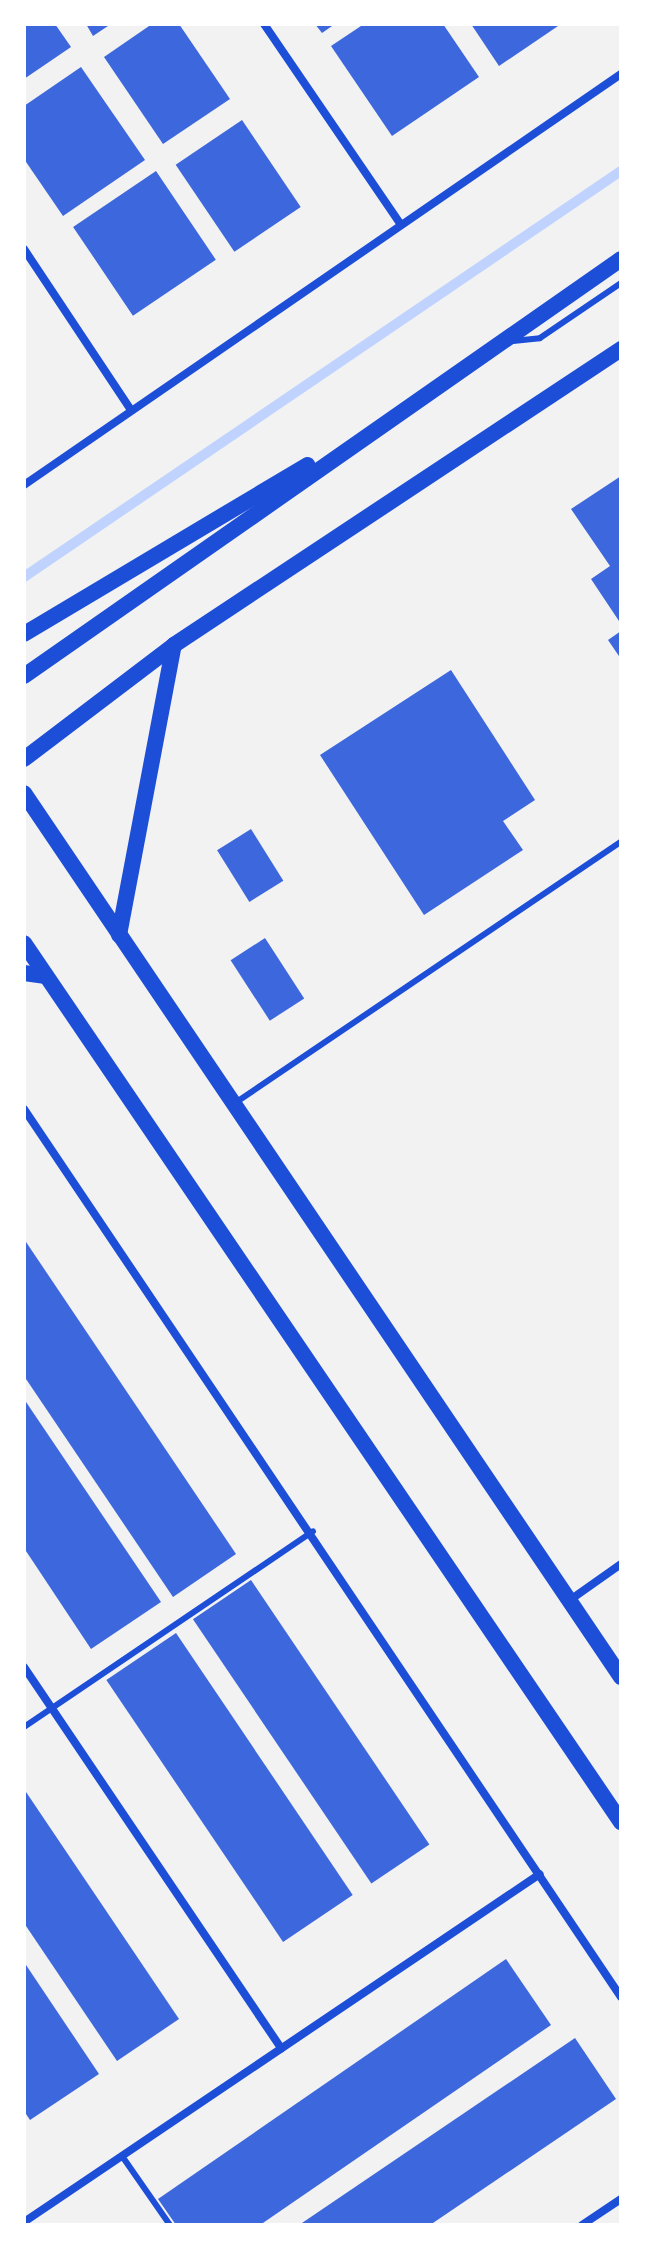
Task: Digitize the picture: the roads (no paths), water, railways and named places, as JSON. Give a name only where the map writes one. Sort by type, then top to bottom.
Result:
[{"type":"main road","points":[[24,676],[621,259]]},
{"type":"main road","points":[[24,759],[174,645],[621,349]]},
{"type":"main road","points":[[24,634],[406,408]]},
{"type":"main road","points":[[119,935],[174,645]]},
{"type":"main road","points":[[24,793],[621,1677]]},
{"type":"main road","points":[[24,943],[621,1822]]},
{"type":"main road","points":[[24,973],[46,976]]},
{"type":"street","points":[[264,24],[399,222]]},
{"type":"street","points":[[24,485],[399,222],[621,74]]},
{"type":"street","points":[[24,249],[131,410]]},
{"type":"street","points":[[24,1109],[313,1531],[621,1997]]},
{"type":"street","points":[[570,1600],[621,1564]]},
{"type":"street","points":[[24,1667],[281,2048]]},
{"type":"street","points":[[24,2222],[540,1874]]},
{"type":"street","points":[[582,2225],[621,2199]]},
{"type":"lane","points":[[502,342],[540,338],[621,283]]},
{"type":"lane","points":[[232,1105],[621,842]]},
{"type":"lane","points":[[24,1727],[313,1531]]},
{"type":"lane","points":[[122,2156],[170,2225]]},
{"type":"waterway","points":[[24,577],[621,171]]}]
